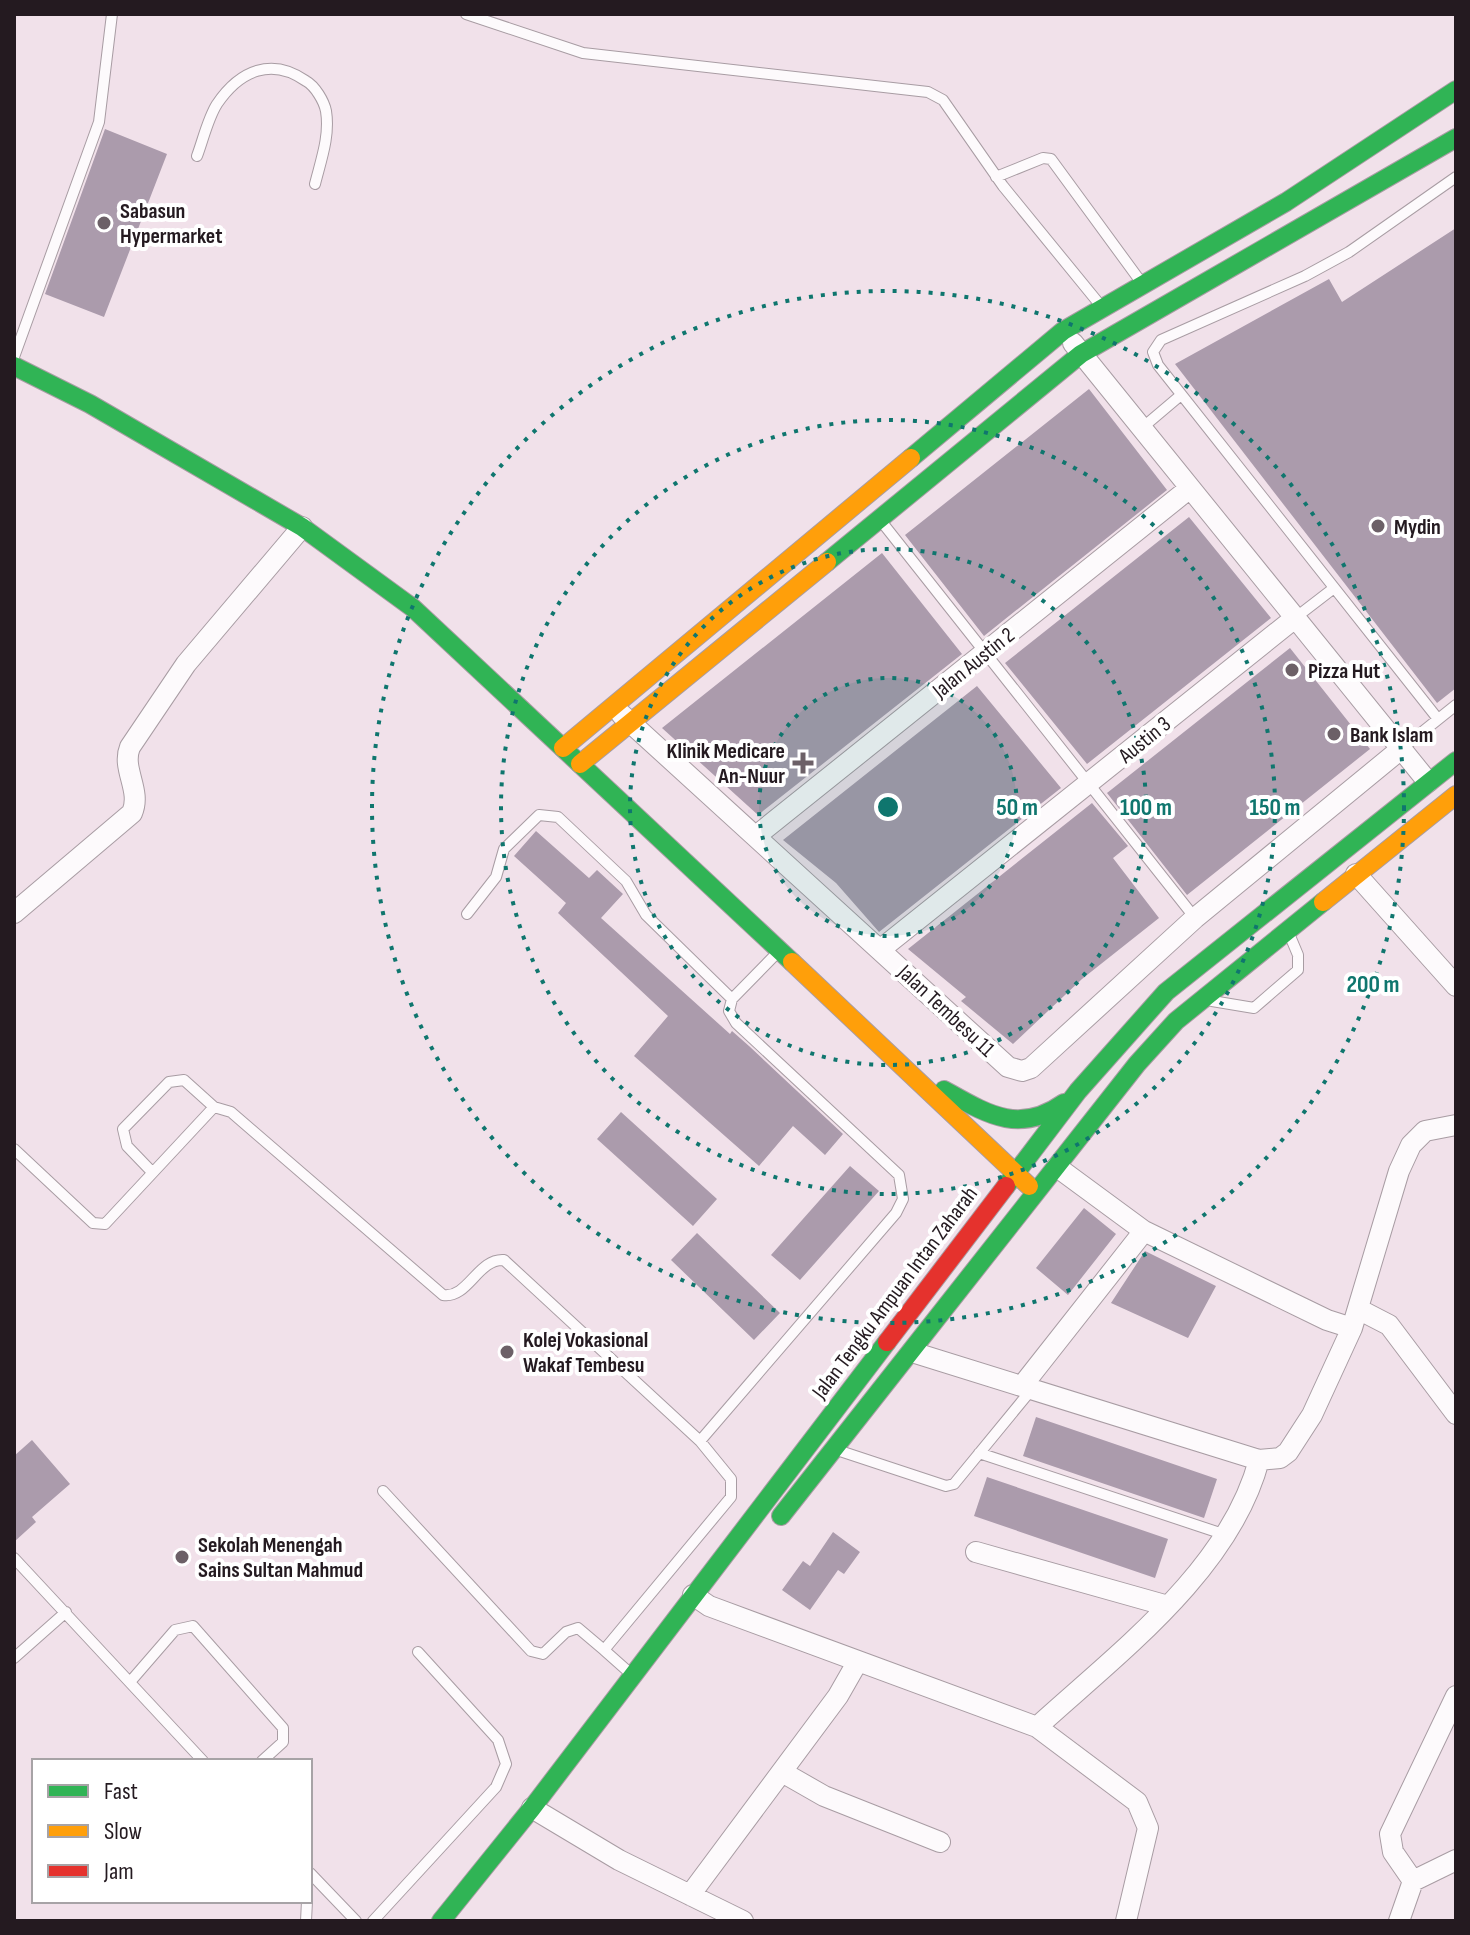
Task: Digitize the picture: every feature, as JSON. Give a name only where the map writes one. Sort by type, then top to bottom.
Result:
[{"type":"main road","points":[[563,748],[1063,331],[1141,282],[1286,202],[1456,90]]},
{"type":"main road","points":[[580,764],[1081,354],[1105,337],[1456,138]]},
{"type":"main road","points":[[14,366],[90,404],[302,527],[413,608],[1037,1193]]},
{"type":"main road","name":"Jalan Tengku Ampuan Intan Zaharah","points":[[452,1917],[701,1601],[1078,1091],[1166,992],[1456,761]]},
{"type":"main road","points":[[767,1534],[1137,1064],[1176,1021],[1456,795]]},
{"type":"main road","points":[[903,1067],[1008,1122],[1035,1121],[1053,1113],[1078,1091]]},
{"type":"main road","points":[[976,1136],[991,1179],[991,1197],[980,1220]]},
{"type":"main road","name":"Jalan Tengku Ampuan Intan Zaharah","points":[[537,1811],[632,1676],[701,1601],[738,1570]]},
{"type":"street","points":[[1063,331],[1428,782]]},
{"type":"street","name":"Jalan Austin 2","points":[[756,836],[1190,488]]},
{"type":"street","points":[[14,913],[132,813],[136,792],[127,758],[130,747],[186,664],[302,527]]},
{"type":"street","name":"Austin 3","points":[[881,949],[1295,618]]},
{"type":"street","name":"Jalan Tembesu 11","points":[[613,706],[1008,1067],[1022,1071],[1031,1068],[1195,918],[1401,749]]},
{"type":"street","points":[[1356,874],[1456,986]]},
{"type":"street","points":[[912,1352],[1259,1460],[1280,1458],[1297,1442],[1355,1318],[1399,1171],[1411,1145],[1425,1131],[1456,1125]]},
{"type":"street","points":[[1057,1167],[1144,1231],[1327,1320],[1355,1318],[1389,1325],[1456,1414]]},
{"type":"street","points":[[1027,1388],[1144,1231]]},
{"type":"street","points":[[1037,1727],[1168,1606],[1223,1534],[1252,1487],[1259,1460]]},
{"type":"street","points":[[976,1552],[1168,1606]]},
{"type":"street","points":[[701,1601],[1037,1727],[1137,1802],[1147,1818],[1146,1838],[1126,1921]]},
{"type":"street","points":[[690,1895],[782,1772],[858,1661]]},
{"type":"street","points":[[1413,1881],[1393,1852],[1390,1834],[1456,1696]]},
{"type":"street","points":[[782,1772],[824,1796],[940,1842]]},
{"type":"street","points":[[537,1811],[619,1860],[743,1921]]},
{"type":"street","points":[[1399,1921],[1413,1881],[1456,1860]]},
{"type":"lane","points":[[14,357],[99,122],[112,14]]},
{"type":"lane","points":[[466,14],[583,53],[928,92],[943,100],[996,177],[1101,306]]},
{"type":"lane","points":[[197,156],[217,104],[259,69],[276,66],[292,71],[311,84],[326,107],[328,133],[315,184]]},
{"type":"lane","points":[[996,177],[1043,158],[1051,159],[1141,282]]},
{"type":"lane","points":[[1438,719],[1181,395],[1158,365],[1153,352],[1161,340],[1327,264],[1456,177]]},
{"type":"lane","points":[[1142,428],[1181,395]]},
{"type":"lane","points":[[861,497],[1195,918]]},
{"type":"lane","points":[[1295,618],[1334,588]]},
{"type":"lane","points":[[1401,749],[1456,705]]},
{"type":"lane","points":[[467,914],[496,877],[504,849],[539,815],[558,817],[626,881],[646,915],[732,999]]},
{"type":"lane","points":[[1203,999],[1254,1008],[1298,970],[1298,955],[1288,930]]},
{"type":"lane","points":[[700,1441],[896,1213],[903,1199],[899,1175],[736,1023],[729,1011],[732,999],[779,951]]},
{"type":"lane","points":[[152,1172],[127,1146],[123,1129],[169,1082],[184,1080],[214,1107],[231,1112],[443,1295],[455,1294],[489,1263],[504,1260],[700,1441],[731,1479],[731,1497],[604,1650]]},
{"type":"lane","points":[[14,1149],[93,1223],[105,1224],[214,1107]]},
{"type":"lane","points":[[834,1449],[946,1486],[954,1484],[1027,1388]]},
{"type":"lane","points":[[979,1453],[1223,1534]]},
{"type":"lane","points":[[383,1491],[531,1651],[543,1654],[566,1632],[578,1628],[632,1676]]},
{"type":"lane","points":[[14,1558],[201,1759]]},
{"type":"lane","points":[[14,1658],[66,1612]]},
{"type":"lane","points":[[130,1682],[175,1630],[193,1626],[283,1728],[283,1742],[264,1759]]},
{"type":"lane","points":[[373,1921],[496,1787],[506,1764],[498,1740],[418,1652]]},
{"type":"lane","points":[[312,1877],[356,1921]]},
{"type":"building","name":"Sabasun Hypermarket","points":[[105,129],[167,154],[104,317],[45,294]]},
{"type":"building","name":"Mydin","points":[[1456,228],[1456,688],[1437,703],[1175,364],[1329,279],[1342,302]]},
{"type":"building","points":[[1089,389],[1167,490],[984,636],[905,535]]},
{"type":"building","points":[[1189,517],[1271,618],[1087,764],[1005,663]]},
{"type":"building","points":[[882,553],[962,654],[758,815],[662,728]]},
{"type":"building","points":[[1290,648],[1370,749],[1187,895],[1107,793]]},
{"type":"building","points":[[977,686],[1061,788],[879,932],[836,883],[783,840]]},
{"type":"building","points":[[1092,803],[1128,846],[1113,858],[1159,918],[1082,979],[1013,1044],[961,1001],[966,997],[908,949]]},
{"type":"building","points":[[536,831],[589,878],[597,870],[623,894],[601,918],[730,1034],[732,1031],[749,1046],[843,1134],[825,1155],[793,1126],[759,1166],[634,1056],[668,1016],[558,913],[566,903],[514,856]]},
{"type":"building","points":[[621,1112],[717,1199],[693,1226],[597,1139]]},
{"type":"building","points":[[850,1166],[879,1191],[800,1280],[771,1255]]},
{"type":"building","points":[[1084,1208],[1116,1234],[1068,1295],[1036,1268]]},
{"type":"building","points":[[697,1233],[780,1313],[754,1340],[671,1260]]},
{"type":"building","points":[[1145,1251],[1216,1286],[1188,1338],[1111,1303]]},
{"type":"building","points":[[1036,1417],[1217,1479],[1204,1518],[1023,1456]]},
{"type":"building","points":[[32,1440],[70,1484],[32,1517],[36,1522],[14,1542],[14,1456]]},
{"type":"building","points":[[987,1477],[1168,1539],[1155,1578],[974,1516]]},
{"type":"building","points":[[833,1532],[860,1552],[844,1574],[838,1570],[810,1610],[782,1590],[803,1561],[810,1566]]},
{"type":"traffic: fast","points":[[911,458],[1063,331],[1286,202],[1456,90]]},
{"type":"traffic: fast","points":[[827,562],[1081,354],[1456,138]]},
{"type":"traffic: fast","points":[[14,366],[90,404],[302,527],[413,608],[792,962]]},
{"type":"traffic: fast","points":[[1006,1186],[1078,1091],[1166,992],[1456,761]]},
{"type":"traffic: fast","points":[[781,1516],[1137,1064],[1176,1021],[1323,902]]},
{"type":"traffic: fast","points":[[944,1090],[1003,1118],[1032,1118],[1064,1103]]},
{"type":"traffic: fast","points":[[441,1921],[532,1808],[887,1342]]},
{"type":"traffic: slow","points":[[563,748],[911,458]]},
{"type":"traffic: slow","points":[[580,764],[827,562]]},
{"type":"traffic: slow","points":[[1323,902],[1456,795]]},
{"type":"traffic: slow","points":[[792,962],[1029,1186]]},
{"type":"traffic: jam","points":[[887,1342],[1006,1186]]},
{"type":"place","name":"Sabasun Hypermarket","points":[[104,223]]},
{"type":"place","name":"Mydin","points":[[1378,526]]},
{"type":"place","name":"Pizza Hut","points":[[1292,670]]},
{"type":"place","name":"Bank Islam","points":[[1334,734]]},
{"type":"place","name":"Klinik Medicare An-Nuur","points":[[803,763]]},
{"type":"place","name":"Kolej Vokasional Wakaf Tembesu","points":[[507,1352]]},
{"type":"place","name":"Sekolah Menengah Sains Sultan Mahmud","points":[[182,1557]]}]
